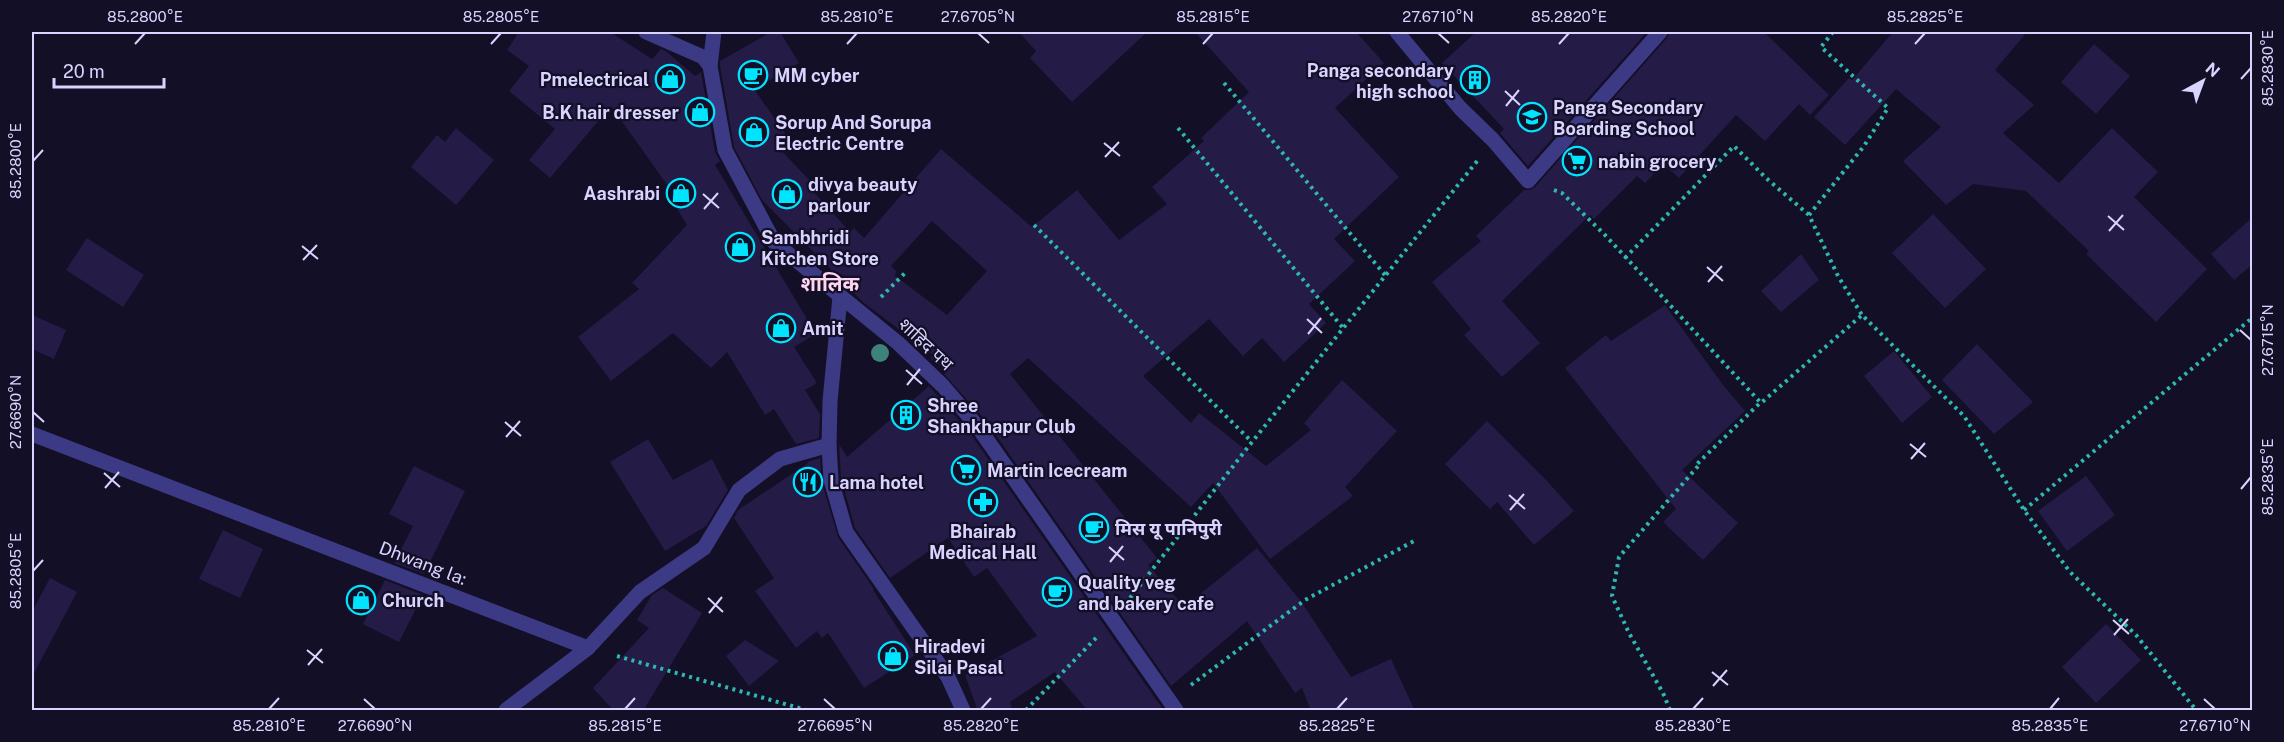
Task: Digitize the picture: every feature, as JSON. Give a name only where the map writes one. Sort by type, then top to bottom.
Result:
[{"type":"street","points":[[646,32],[703,57],[710,66]]},
{"type":"street","name":"शाहिद पथ","points":[[714,32],[710,66],[725,150],[774,242],[898,342],[943,386],[978,427],[1173,706]]},
{"type":"street","points":[[1397,32],[1460,108],[1528,180],[1660,32]]},
{"type":"street","points":[[840,297],[830,401],[829,445],[831,480],[846,532],[948,677],[963,711]]},
{"type":"street","name":"Dhwang la:","points":[[32,434],[588,648]]},
{"type":"street","points":[[506,711],[588,648],[640,592],[704,548],[739,490],[780,459],[829,445]]},
{"type":"path","points":[[1809,214],[1864,146],[1888,108],[1821,47],[1833,32]]},
{"type":"path","points":[[1224,83],[1385,275]]},
{"type":"path","points":[[1178,128],[1343,328]]},
{"type":"path","points":[[1026,711],[1113,620],[1493,141]]},
{"type":"path","points":[[1625,258],[1734,146],[1809,214],[1838,276],[1862,315],[1964,416],[2024,510],[2070,572],[2136,635],[2196,711]]},
{"type":"path","points":[[1528,180],[1562,193],[1604,234],[1761,403]]},
{"type":"path","points":[[1034,225],[1252,442]]},
{"type":"path","points":[[864,315],[907,270]]},
{"type":"path","points":[[1670,711],[1663,693],[1629,633],[1612,596],[1620,556],[1698,464],[1761,403],[1862,315]]},
{"type":"path","points":[[2024,510],[2253,318]]},
{"type":"path","points":[[1173,706],[1305,600],[1414,541]]},
{"type":"path","points":[[588,648],[806,711]]},
{"type":"building","points":[[519,32],[610,32],[652,59],[661,49],[695,76],[701,72],[715,152],[720,161],[715,165],[816,334],[794,347],[817,383],[805,390],[820,414],[819,438],[796,444],[774,409],[765,415],[727,352],[711,368],[673,333],[611,381],[578,337],[639,289],[632,283],[687,225],[666,191],[670,189],[611,106],[550,178],[529,160],[555,129],[509,91],[529,66],[507,50]]},
{"type":"building","points":[[771,32],[780,32],[799,63],[754,89],[787,136],[775,144],[815,186],[811,189],[850,232],[854,228],[864,238],[941,149],[1032,227],[1077,190],[1119,240],[1167,204],[1152,187],[1204,141],[1201,138],[1249,92],[1195,32],[1356,32],[1384,63],[1335,108],[1399,177],[1334,239],[1355,261],[1309,304],[1326,323],[1284,362],[1262,338],[1243,356],[1209,319],[1143,376],[1191,423],[1199,413],[1266,466],[1311,430],[1304,423],[1342,380],[1397,431],[1345,487],[1353,496],[1270,559],[1213,483],[1191,507],[1028,358],[1010,374],[1157,558],[1148,565],[1184,607],[1257,548],[1300,600],[1351,677],[1391,659],[1415,711],[1311,711],[1302,688],[1295,693],[1247,621],[1171,686],[986,421],[944,374],[947,371],[930,358],[933,355],[864,303],[762,200],[734,147],[720,61]],"holes":[[[932,221],[987,271],[947,315],[894,275],[897,272],[891,266]]]},
{"type":"building","points":[[1019,32],[1147,32],[1072,102],[1030,58],[1036,51]]},
{"type":"building","name":"Panga Secondary Boarding School","points":[[1476,32],[1647,32],[1528,166],[1500,133],[1504,129],[1442,63]]},
{"type":"building","points":[[1669,32],[1764,32],[1829,95],[1810,115],[1799,104],[1765,141],[1736,115],[1679,178],[1663,164],[1645,183],[1637,176],[1594,219],[1590,215],[1502,301],[1540,343],[1502,377],[1464,335],[1471,329],[1432,282],[1481,241],[1476,236],[1524,190],[1535,187],[1667,38]]},
{"type":"building","points":[[1893,32],[2027,32],[1995,70],[2034,105],[2003,133],[2059,183],[2112,128],[2158,172],[2134,197],[2207,269],[2156,322],[2086,254],[2089,251],[2026,191],[1973,184],[1946,205],[1903,161],[1941,127],[1896,89],[1845,145],[1814,117],[1849,78],[1852,80]]},
{"type":"building","points":[[2094,44],[2130,76],[2096,114],[2061,82]]},
{"type":"building","points":[[456,128],[494,160],[456,205],[411,167],[437,135],[445,142]]},
{"type":"building","points":[[1933,214],[1986,269],[1945,308],[1892,253]]},
{"type":"building","points":[[2253,217],[2253,264],[2234,280],[2211,254]]},
{"type":"building","points":[[87,238],[144,275],[123,307],[66,270]]},
{"type":"building","points":[[1801,254],[1819,280],[1781,312],[1761,291]]},
{"type":"building","points":[[1665,305],[1723,385],[1745,411],[1682,470],[1738,523],[1703,560],[1663,522],[1676,509],[1565,368],[1606,335],[1611,341]]},
{"type":"building","points":[[32,315],[66,330],[54,359],[32,349]]},
{"type":"building","points":[[1977,344],[2033,402],[1994,434],[1942,380]]},
{"type":"building","points":[[1894,351],[1932,397],[1902,423],[1864,376]]},
{"type":"building","points":[[929,386],[970,433],[1164,711],[1088,711],[1055,672],[1010,702],[1013,711],[978,711],[965,675],[1037,636],[987,568],[974,577],[948,538],[890,578],[855,528],[841,478],[839,444],[847,457]]},
{"type":"building","points":[[1487,421],[1574,511],[1534,545],[1497,502],[1490,509],[1445,464]]},
{"type":"building","points":[[648,439],[673,480],[712,459],[728,490],[706,526],[665,551],[610,462]]},
{"type":"building","points":[[820,458],[822,483],[838,537],[915,655],[864,688],[828,633],[822,638],[817,631],[796,648],[755,591],[774,578],[734,518],[738,510],[807,462]]},
{"type":"building","points":[[414,466],[465,491],[424,574],[394,563],[413,526],[389,514]]},
{"type":"building","points":[[2086,476],[2115,515],[2067,551],[2038,511]]},
{"type":"building","points":[[223,530],[263,549],[240,598],[199,579]]},
{"type":"building","points":[[50,578],[77,592],[32,677],[32,612]]},
{"type":"building","points":[[385,580],[423,595],[399,642],[363,624]]},
{"type":"building","points":[[663,588],[702,613],[643,711],[614,711],[593,688],[649,628],[637,620],[652,595]]},
{"type":"building","points":[[2106,624],[2141,660],[2096,703],[2062,667]]},
{"type":"building","points":[[745,640],[779,661],[749,686],[726,656]]},
{"type":"place","name":"MM cyber","points":[[753,75]]},
{"type":"place","name":"Pmelectrical","points":[[670,79]]},
{"type":"place","name":"Panga secondary high school","points":[[1475,80]]},
{"type":"place","name":"B.K hair dresser","points":[[700,112]]},
{"type":"place","name":"Panga Secondary Boarding School","points":[[1532,117]]},
{"type":"place","name":"Sorup And Sorupa Electric Centre","points":[[754,132]]},
{"type":"place","name":"nabin grocery","points":[[1577,161]]},
{"type":"place","name":"Aashrabi","points":[[681,193]]},
{"type":"place","name":"divya beauty parlour","points":[[787,194]]},
{"type":"place","name":"Sambhridi Kitchen Store","points":[[740,247]]},
{"type":"place","name":"Amit","points":[[781,328]]},
{"type":"place","name":"Shree Shankhapur Club","points":[[906,415]]},
{"type":"place","name":"Martin Icecream","points":[[966,470]]},
{"type":"place","name":"Lama hotel","points":[[808,482]]},
{"type":"place","name":"Bhairab Medical Hall","points":[[983,502]]},
{"type":"place","name":"मिस यू पानिपुरी","points":[[1094,528]]},
{"type":"place","name":"Quality veg and bakery cafe","points":[[1057,592]]},
{"type":"place","name":"Church","points":[[361,600]]},
{"type":"place","name":"Hiradevi Silai Pasal","points":[[893,656]]},
{"type":"district","name":"शालिक","points":[[830,284]]}]
